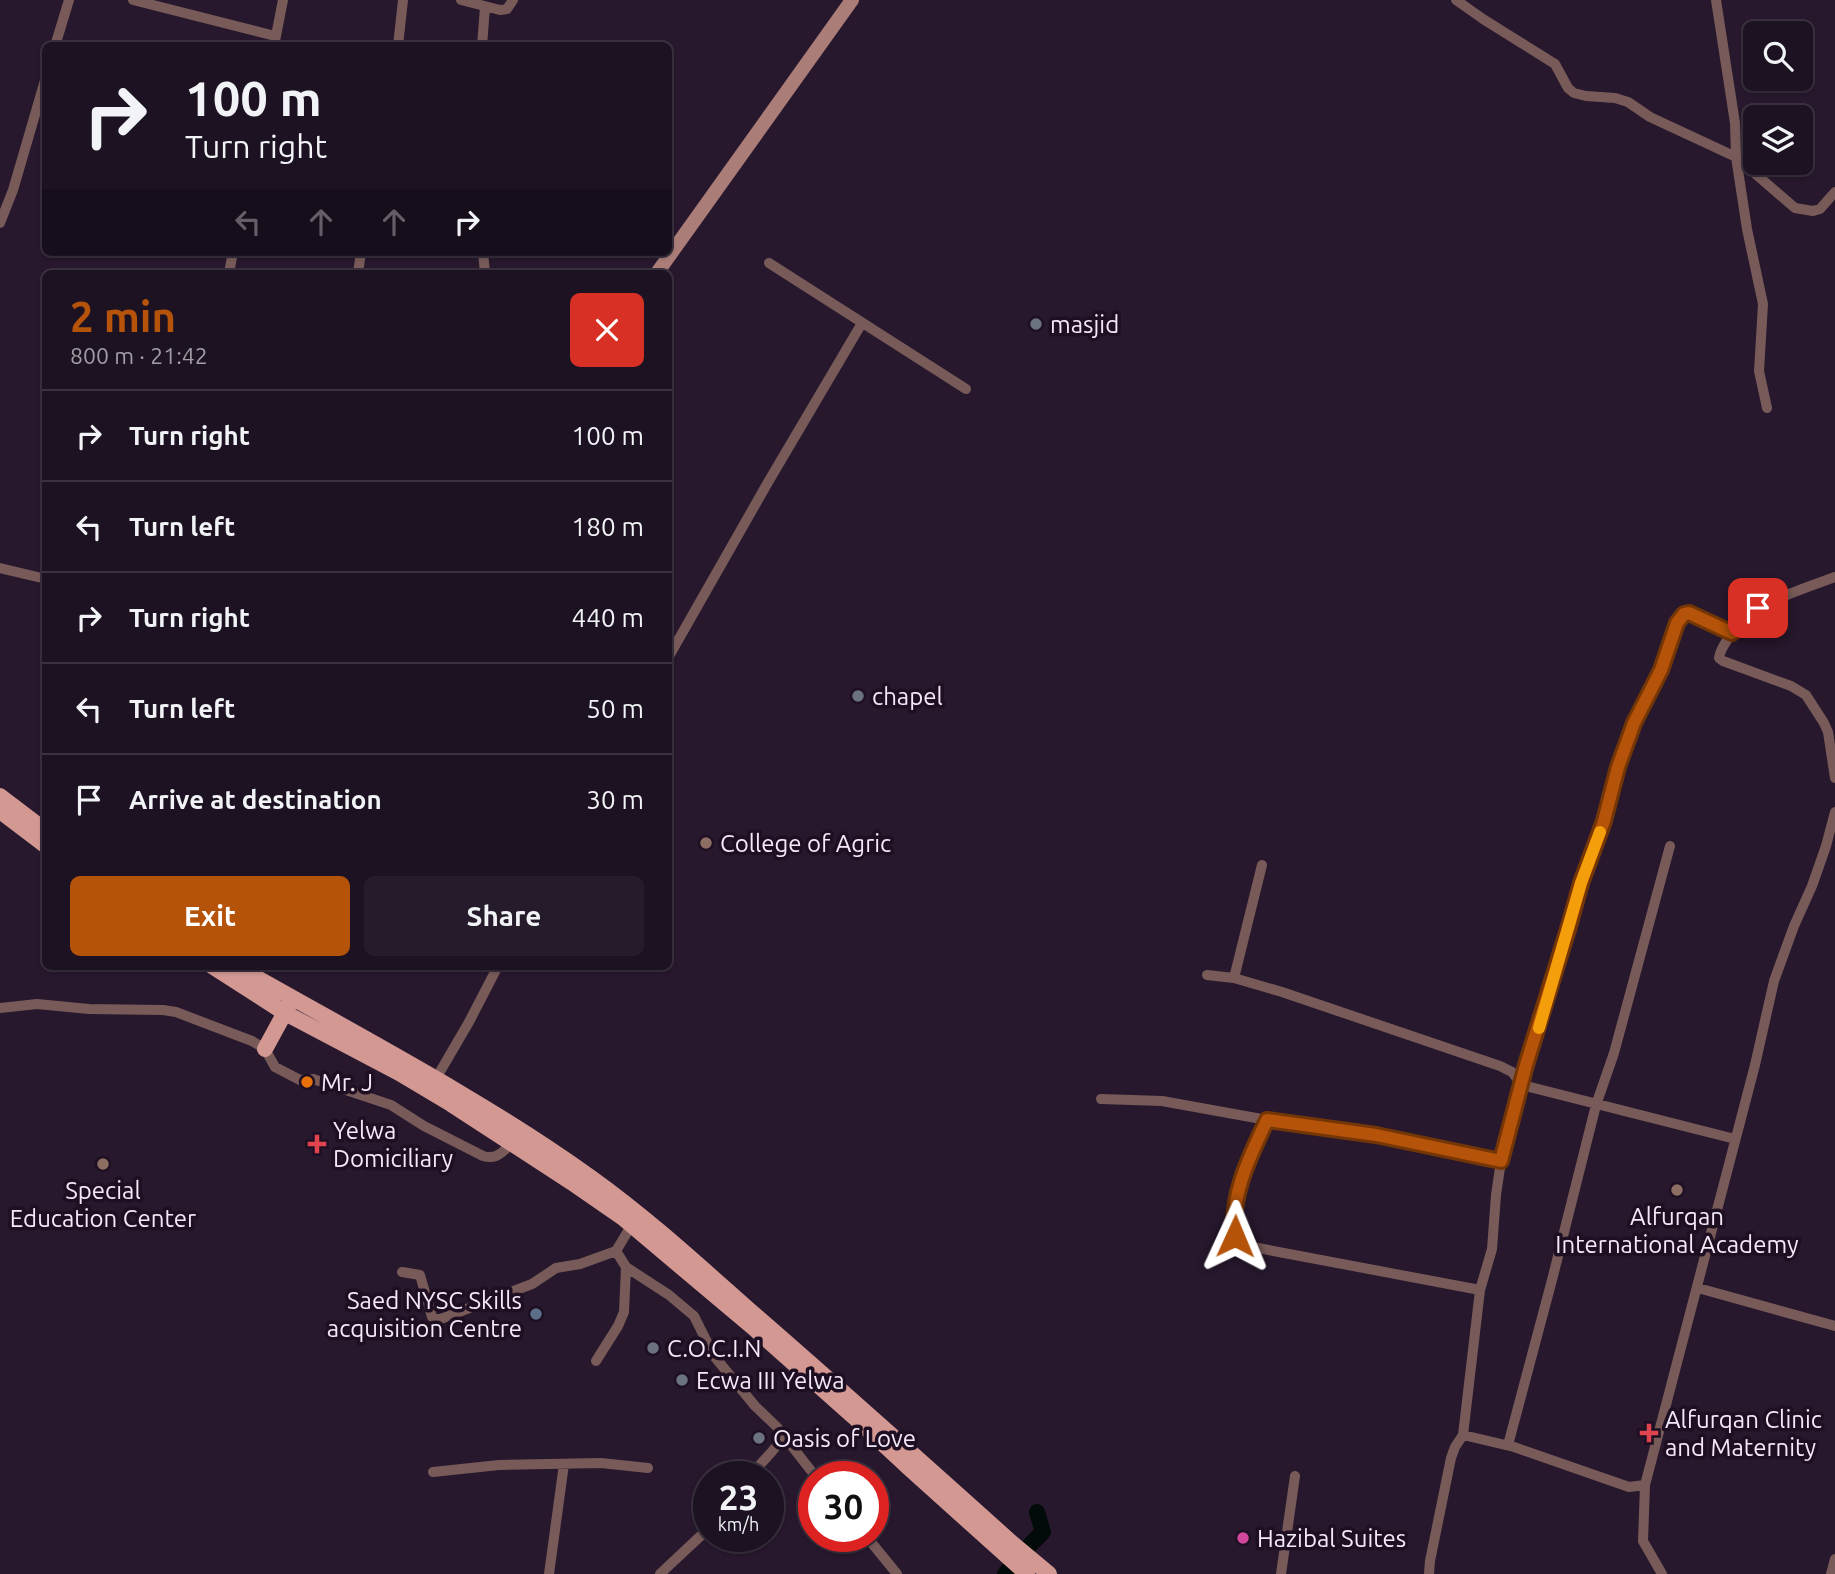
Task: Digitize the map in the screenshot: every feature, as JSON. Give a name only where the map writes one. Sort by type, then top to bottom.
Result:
[{"type":"main road","points":[[672,252],[852,0]]},
{"type":"main road","points":[[0,796],[42,828]]},
{"type":"main road","points":[[0,811],[42,843]]},
{"type":"main road","points":[[220,970],[547,1147],[591,1177],[701,1265],[1027,1568],[1049,1574]]},
{"type":"main road","points":[[241,970],[288,1005]]},
{"type":"main road","points":[[265,1049],[288,1005]]},
{"type":"main road","points":[[432,1084],[512,1144],[623,1218],[1008,1548]]},
{"type":"street","points":[[56,42],[69,0]]},
{"type":"street","points":[[133,0],[274,41],[283,0]]},
{"type":"street","points":[[398,42],[403,0]]},
{"type":"street","points":[[461,0],[504,10],[508,9],[513,0]]},
{"type":"street","points":[[1456,0],[1555,64],[1568,88],[1574,93],[1628,102],[1650,117],[1736,157],[1795,208],[1813,211],[1821,209],[1835,192]]},
{"type":"street","points":[[1716,0],[1735,123],[1736,157],[1747,229],[1763,304],[1759,371],[1766,408]]},
{"type":"street","points":[[482,42],[485,7]]},
{"type":"street","points":[[0,223],[13,190],[42,91]]},
{"type":"street","points":[[769,263],[966,389]]},
{"type":"street","points":[[672,651],[862,323]]},
{"type":"street","points":[[0,568],[42,578]]},
{"type":"street","points":[[1835,577],[1758,608],[1732,633],[1719,653],[1719,658],[1723,661],[1791,686],[1806,695],[1828,732],[1835,778]]},
{"type":"street","points":[[1429,1574],[1451,1458],[1463,1435],[1480,1290],[1492,1249],[1501,1161],[1526,1065],[1581,883],[1604,821],[1634,723],[1661,670],[1677,623],[1684,614],[1689,613],[1732,633]]},
{"type":"street","points":[[1662,1574],[1643,1541],[1645,1485],[1698,1288],[1774,981],[1812,886],[1835,812]]},
{"type":"street","points":[[1508,1445],[1596,1105],[1614,1053],[1670,846]]},
{"type":"street","points":[[1234,978],[1262,865]]},
{"type":"street","points":[[432,1084],[496,970]]},
{"type":"street","points":[[1207,975],[1234,978],[1282,992],[1500,1066],[1512,1072],[1522,1085],[1735,1139]]},
{"type":"street","points":[[0,1008],[37,1004],[89,1009],[163,1010],[193,1017],[252,1041],[265,1049],[275,1067],[300,1080],[313,1079],[391,1105],[424,1126],[483,1156],[497,1156],[512,1144]]},
{"type":"street","points":[[1101,1099],[1162,1101],[1267,1120],[1376,1135],[1501,1161]]},
{"type":"street","points":[[1267,1120],[1242,1177],[1234,1206],[1235,1236],[1242,1245],[1480,1290]]},
{"type":"street","points":[[402,1272],[420,1275],[432,1317],[438,1320],[532,1284],[556,1268],[580,1264],[616,1251],[631,1226]]},
{"type":"street","points":[[616,1251],[626,1267],[669,1295],[694,1316],[714,1356],[803,1461]]},
{"type":"street","points":[[596,1361],[624,1311],[626,1267]]},
{"type":"street","points":[[1698,1288],[1835,1326]]},
{"type":"street","points":[[765,1461],[775,1450],[783,1435]]},
{"type":"street","points":[[1463,1435],[1508,1445],[1629,1487],[1645,1485]]},
{"type":"street","points":[[433,1472],[499,1465],[601,1463],[648,1468]]},
{"type":"street","points":[[549,1574],[564,1464]]},
{"type":"street","points":[[1281,1574],[1295,1476]]},
{"type":"street","points":[[660,1574],[693,1543]]},
{"type":"street","points":[[879,1552],[897,1574]]},
{"type":"street","points":[[1830,1574],[1835,1559]]},
{"type":"waterway","points":[[1005,1574],[1043,1532],[1037,1512]]},
{"type":"slow traffic","points":[[1539,1028],[1581,883],[1600,832]]},
{"type":"place","name":"masjid","points":[[1036,324]]},
{"type":"place","name":"chapel","points":[[858,696]]},
{"type":"place","name":"College of Agric","points":[[706,843]]},
{"type":"place","name":"Mr. J","points":[[307,1082]]},
{"type":"place","name":"Yelwa Domiciliary","points":[[317,1144]]},
{"type":"place","name":"Special Education Center","points":[[103,1164]]},
{"type":"place","name":"Alfurqan International Academy","points":[[1677,1190]]},
{"type":"place","name":"Saed NYSC Skills acquisition Centre","points":[[536,1314]]},
{"type":"place","name":"C.O.C.I.N","points":[[653,1348]]},
{"type":"place","name":"Ecwa III Yelwa","points":[[682,1380]]},
{"type":"place","name":"Alfurqan Clinic and Maternity","points":[[1649,1433]]},
{"type":"place","name":"Oasis of Love","points":[[759,1438]]},
{"type":"place","name":"Hazibal Suites","points":[[1243,1538]]},
{"type":"route","points":[[1235,1236],[1234,1206],[1242,1177],[1267,1120],[1376,1135],[1501,1161],[1526,1065],[1581,883],[1604,821],[1618,767],[1634,723],[1661,670],[1677,623],[1684,614],[1689,613],[1732,633],[1758,608]]}]
